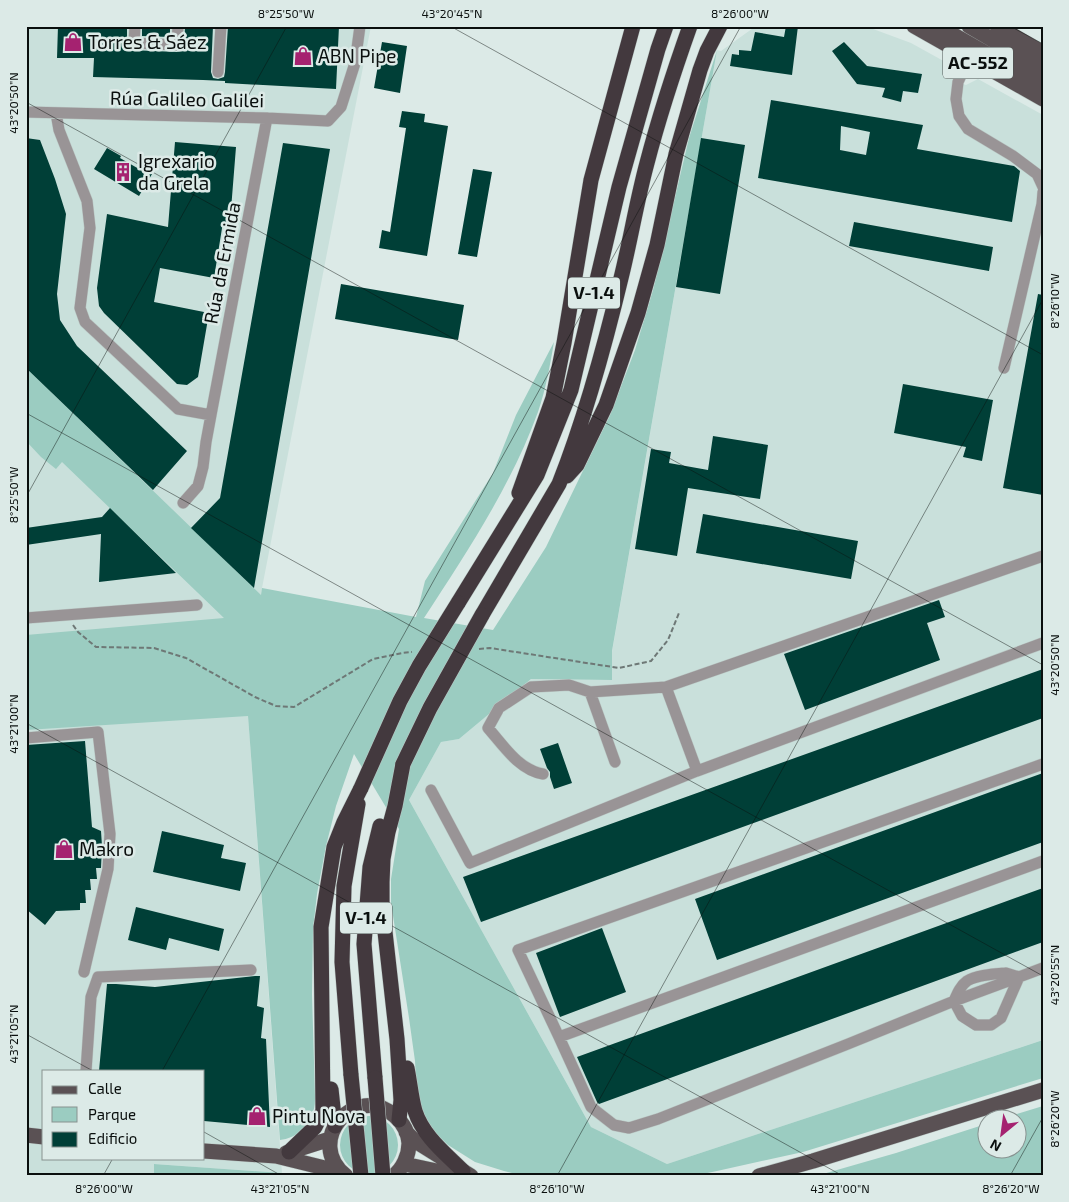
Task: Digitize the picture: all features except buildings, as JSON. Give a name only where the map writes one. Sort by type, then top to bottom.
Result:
[{"type":"highway","points":[[506,527],[553,398],[591,180],[633,26]]},
{"type":"highway","name":"V-1.4","points":[[361,1176],[342,962],[344,886],[361,788],[400,701],[419,666],[537,475],[571,390],[619,187],[658,48],[666,26]]},
{"type":"highway","name":"V-1.4","points":[[383,1176],[364,944],[370,867],[382,818],[403,764],[430,708],[559,484],[568,461],[606,338],[623,273],[646,164],[690,26]]},
{"type":"highway","points":[[559,484],[577,465],[606,405],[657,245],[676,154],[700,70],[720,26]]},
{"type":"highway","points":[[403,764],[383,859],[382,882],[382,905],[397,1039],[403,1126]]},
{"type":"highway","points":[[283,1154],[315,1127],[323,1111],[321,927],[334,847],[361,788]]},
{"type":"highway","points":[[322,1006],[333,1132]]},
{"type":"highway","points":[[397,1039],[405,1055],[415,1111],[423,1127],[433,1142],[465,1174]]},
{"type":"main road","name":"AC-552","points":[[914,26],[1043,99]]},
{"type":"main road","name":"AC-552","points":[[938,26],[1043,86]]},
{"type":"main road","name":"AC-552","points":[[969,26],[1043,69]]},
{"type":"main road","name":"AC-552","points":[[997,26],[1043,53]]},
{"type":"main road","points":[[759,1176],[813,1162],[1043,1090]]},
{"type":"main road","points":[[343,1174],[334,1162],[330,1151],[333,1132],[343,1116],[353,1109],[366,1106],[378,1107],[390,1112],[415,1142],[465,1174]]},
{"type":"main road","points":[[393,1176],[404,1164],[408,1154],[409,1143],[403,1126]]},
{"type":"main road","points":[[283,1154],[333,1132]]},
{"type":"main road","points":[[26,1135],[42,1137]]},
{"type":"main road","points":[[205,1151],[283,1154],[343,1174]]},
{"type":"main road","points":[[404,1164],[465,1174]]},
{"type":"street","points":[[135,26],[134,43],[177,45],[178,26]]},
{"type":"street","points":[[218,72],[220,26]]},
{"type":"street","name":"Rúa Galileo Galilei","points":[[26,112],[328,121],[341,108],[355,63],[360,26]]},
{"type":"street","points":[[969,58],[958,82],[956,99],[959,116],[968,129],[1014,156],[1037,174],[1043,187]]},
{"type":"street","points":[[56,113],[59,130],[87,201],[90,228],[80,308],[85,322],[178,409],[211,415]]},
{"type":"street","name":"Rúa da Ermida","points":[[183,503],[198,486],[203,467],[206,442],[267,118]]},
{"type":"street","points":[[1004,368],[1042,204],[1043,192]]},
{"type":"street","points":[[543,774],[534,773],[520,763],[488,728],[499,708],[531,687],[569,685],[590,692],[666,688],[1043,556]]},
{"type":"street","points":[[26,618],[197,605]]},
{"type":"street","points":[[431,790],[470,863],[697,770],[1043,643]]},
{"type":"street","points":[[666,688],[697,770]]},
{"type":"street","points":[[590,692],[615,762]]},
{"type":"street","points":[[26,738],[98,732],[110,834],[108,869],[84,972]]},
{"type":"street","points":[[1043,764],[518,950],[591,1107],[614,1125],[629,1128],[658,1119],[954,1001],[1043,968]]},
{"type":"street","points":[[559,1037],[1043,861]]},
{"type":"street","points":[[86,1070],[92,997],[98,977],[251,970]]},
{"type":"street","points":[[954,1001],[962,1016],[976,1025],[991,1024],[1001,1018],[1019,977]]},
{"type":"path","points":[[471,649],[490,648],[619,668],[651,661],[668,640],[680,613]]},
{"type":"path","points":[[66,615],[78,632],[96,647],[154,648],[186,658],[255,697],[276,706],[294,707],[373,659],[402,652],[412,652]]},
{"type":"shaded area","points":[[26,26],[371,26],[262,588],[248,716],[282,1173],[155,1164],[154,1176],[26,1176]]},
{"type":"shaded area","points":[[756,26],[865,26],[911,43],[949,64],[950,77],[958,82],[966,85],[978,79],[1043,115],[1043,1040],[667,1164],[591,1127],[409,800],[441,742],[459,739],[531,679],[612,680],[612,652],[717,50],[721,51]]},
{"type":"green space","points":[[717,50],[612,651],[612,680],[531,679],[459,739],[441,742],[409,800],[591,1127],[667,1164],[1043,1040],[1043,1078],[803,1152],[693,1176],[524,1176],[475,1162],[448,1145],[432,1130],[422,1113],[417,1098],[415,1061],[391,903],[391,879],[399,829],[354,754],[336,806],[326,846],[313,929],[314,1108],[311,1118],[301,1131],[291,1137],[280,1140],[248,716],[26,730],[26,635],[224,618],[62,462],[56,469],[26,441],[26,368],[261,595],[262,588],[416,617],[425,581],[493,473],[516,415],[554,342],[541,403],[515,466],[487,518],[424,618],[493,630],[546,547],[610,415],[635,350],[653,290],[689,138]]},
{"type":"green space","points":[[1043,1106],[1043,1172],[1031,1176],[816,1176],[976,1127],[976,1160],[1026,1160],[1026,1111]]},
{"type":"green space","points":[[369,1116],[380,1118],[393,1129],[398,1145],[396,1156],[385,1169],[369,1174],[358,1172],[345,1161],[340,1145],[342,1134],[353,1121]]},
{"type":"green space","points":[[154,1164],[282,1173],[297,1176],[154,1176]]},
{"type":"place","name":"Torres & Sáez","points":[[73,42]]},
{"type":"place","name":"ABN Pipe","points":[[303,56]]},
{"type":"place","name":"Igrexario da Grela","points":[[123,172]]},
{"type":"place","name":"Makro","points":[[64,849]]},
{"type":"place","name":"Pintu Nova","points":[[257,1116]]}]
